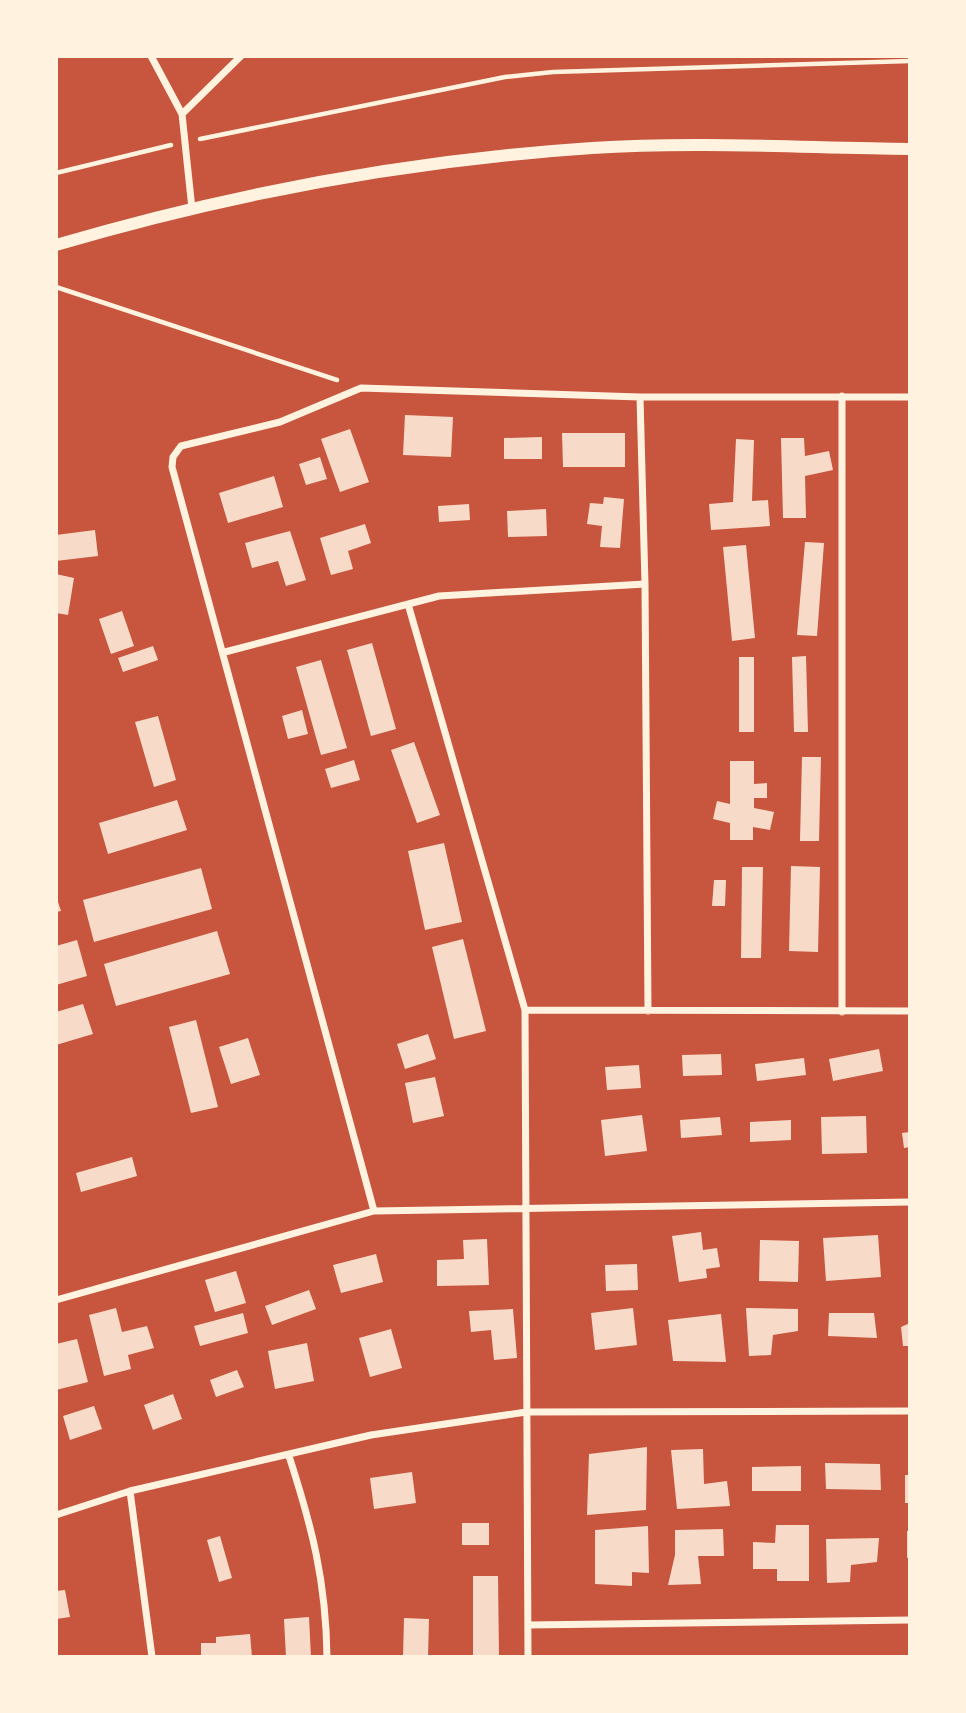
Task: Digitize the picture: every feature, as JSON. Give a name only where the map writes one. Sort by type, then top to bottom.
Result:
[{"type":"street","points":[[151,56],[183,114],[192,209]]},
{"type":"street","points":[[183,114],[241,56]]},
{"type":"street","points":[[56,245],[192,209],[314,185],[422,168],[594,148],[910,149]]},
{"type":"street","points":[[374,1211],[225,652],[172,467],[173,457],[181,446],[279,422],[361,388],[640,397],[910,397]]},
{"type":"street","points":[[842,396],[842,1012]]},
{"type":"street","points":[[640,397],[645,584],[648,1011]]},
{"type":"street","points":[[225,652],[408,604],[462,593],[645,584]]},
{"type":"street","points":[[408,604],[525,1010],[528,1657]]},
{"type":"street","points":[[525,1010],[910,1011]]},
{"type":"street","points":[[56,1300],[374,1211],[910,1202]]},
{"type":"street","points":[[56,1515],[130,1491],[371,1435],[526,1412],[910,1411]]},
{"type":"street","points":[[289,1455],[310,1520],[322,1573],[327,1657]]},
{"type":"street","points":[[130,1491],[152,1657]]},
{"type":"street","points":[[528,1625],[910,1620]]},
{"type":"path","points":[[56,173],[185,142],[505,77],[541,73],[910,61]]},
{"type":"path","points":[[56,287],[361,388]]},
{"type":"building","points":[[405,415],[453,417],[451,457],[403,455]]},
{"type":"building","points":[[350,429],[369,482],[340,492],[321,439]]},
{"type":"building","points":[[562,433],[625,433],[625,467],[563,467]]},
{"type":"building","points":[[542,437],[542,459],[504,459],[504,438]]},
{"type":"building","points":[[781,438],[804,438],[805,456],[829,451],[833,470],[805,476],[806,518],[783,518]]},
{"type":"building","points":[[736,439],[754,440],[752,501],[768,500],[770,526],[711,530],[709,504],[733,502]]},
{"type":"building","points":[[320,457],[327,479],[306,485],[299,464]]},
{"type":"building","points":[[274,476],[283,507],[228,523],[219,493]]},
{"type":"building","points":[[604,497],[624,499],[620,548],[600,547],[602,526],[587,524],[590,503],[603,504]]},
{"type":"building","points":[[469,504],[470,520],[439,522],[438,506]]},
{"type":"building","points":[[546,509],[547,536],[508,537],[507,511]]},
{"type":"building","points":[[365,524],[371,543],[348,551],[353,569],[331,575],[320,538]]},
{"type":"building","points":[[95,530],[98,556],[56,561],[56,535]]},
{"type":"building","points":[[290,531],[306,580],[286,586],[278,561],[252,568],[245,543]]},
{"type":"building","points":[[805,542],[824,543],[817,636],[797,635]]},
{"type":"building","points":[[746,545],[755,638],[732,641],[723,547]]},
{"type":"building","points":[[56,574],[74,578],[68,615],[56,613]]},
{"type":"building","points":[[122,611],[134,646],[111,654],[99,619]]},
{"type":"building","points":[[372,643],[396,729],[371,736],[347,650]]},
{"type":"building","points":[[153,646],[158,660],[123,672],[118,658]]},
{"type":"building","points":[[806,656],[808,732],[794,732],[792,657]]},
{"type":"building","points":[[739,657],[754,657],[754,732],[739,732]]},
{"type":"building","points":[[321,660],[347,748],[321,755],[296,667]]},
{"type":"building","points":[[302,710],[308,734],[288,739],[282,716]]},
{"type":"building","points":[[158,716],[176,780],[154,787],[135,722]]},
{"type":"building","points":[[414,742],[440,815],[417,823],[391,750]]},
{"type":"building","points":[[802,757],[821,757],[819,841],[800,841]]},
{"type":"building","points":[[354,760],[360,780],[331,788],[325,769]]},
{"type":"building","points":[[730,761],[754,761],[754,784],[767,783],[767,798],[754,798],[754,808],[774,812],[770,830],[753,827],[753,840],[730,840],[730,823],[713,819],[717,801],[730,804]]},
{"type":"building","points":[[177,800],[187,830],[108,854],[99,823]]},
{"type":"building","points":[[444,843],[462,922],[425,930],[408,851]]},
{"type":"building","points":[[791,866],[820,867],[818,952],[789,951]]},
{"type":"building","points":[[742,867],[763,867],[761,958],[741,958]]},
{"type":"building","points":[[201,868],[212,909],[94,942],[83,900]]},
{"type":"building","points":[[714,880],[726,880],[725,906],[712,906]]},
{"type":"building","points":[[56,896],[61,911],[56,912]]},
{"type":"building","points":[[217,931],[230,974],[116,1006],[104,964]]},
{"type":"building","points":[[463,939],[486,1031],[454,1039],[432,947]]},
{"type":"building","points":[[77,940],[87,976],[56,985],[56,946]]},
{"type":"building","points":[[83,1004],[93,1034],[56,1045],[56,1012]]},
{"type":"building","points":[[196,1020],[218,1107],[191,1113],[169,1027]]},
{"type":"building","points":[[428,1034],[436,1059],[405,1069],[397,1044]]},
{"type":"building","points":[[248,1038],[260,1075],[231,1084],[219,1047]]},
{"type":"building","points":[[879,1049],[883,1071],[833,1081],[829,1059]]},
{"type":"building","points":[[721,1054],[722,1075],[683,1076],[682,1055]]},
{"type":"building","points":[[804,1058],[806,1075],[757,1081],[755,1064]]},
{"type":"building","points":[[639,1065],[641,1088],[607,1090],[605,1067]]},
{"type":"building","points":[[435,1077],[444,1116],[413,1123],[405,1083]]},
{"type":"building","points":[[642,1115],[647,1151],[605,1156],[601,1120]]},
{"type":"building","points":[[866,1116],[867,1153],[822,1154],[821,1117]]},
{"type":"building","points":[[720,1117],[722,1135],[681,1138],[680,1120]]},
{"type":"building","points":[[791,1120],[791,1140],[750,1142],[750,1122]]},
{"type":"building","points":[[910,1132],[910,1147],[904,1148],[902,1133]]},
{"type":"building","points":[[132,1157],[137,1176],[81,1192],[76,1173]]},
{"type":"building","points":[[701,1232],[703,1250],[717,1248],[720,1267],[706,1269],[707,1278],[679,1282],[672,1236]]},
{"type":"building","points":[[878,1235],[881,1277],[826,1281],[823,1238]]},
{"type":"building","points":[[487,1239],[489,1285],[437,1286],[437,1260],[464,1259],[463,1240]]},
{"type":"building","points":[[760,1240],[799,1241],[798,1282],[759,1281]]},
{"type":"building","points":[[376,1254],[383,1282],[341,1293],[333,1265]]},
{"type":"building","points":[[637,1264],[638,1290],[606,1291],[605,1265]]},
{"type":"building","points":[[236,1271],[246,1303],[215,1312],[205,1280]]},
{"type":"building","points":[[309,1290],[316,1309],[272,1325],[265,1306]]},
{"type":"building","points":[[116,1308],[122,1332],[147,1326],[154,1348],[128,1355],[131,1369],[104,1376],[89,1315]]},
{"type":"building","points":[[633,1308],[637,1345],[595,1350],[591,1313]]},
{"type":"building","points":[[746,1308],[798,1309],[798,1331],[773,1335],[771,1355],[749,1356]]},
{"type":"building","points":[[513,1309],[517,1358],[494,1360],[491,1330],[471,1332],[469,1311]]},
{"type":"building","points":[[243,1313],[248,1333],[200,1346],[194,1326]]},
{"type":"building","points":[[829,1313],[874,1313],[877,1338],[828,1336]]},
{"type":"building","points":[[721,1314],[726,1362],[673,1361],[668,1320]]},
{"type":"building","points":[[910,1323],[910,1346],[903,1346],[901,1327]]},
{"type":"building","points":[[391,1329],[402,1368],[370,1377],[359,1338]]},
{"type":"building","points":[[77,1339],[88,1382],[56,1390],[56,1344]]},
{"type":"building","points":[[307,1343],[314,1381],[275,1389],[268,1351]]},
{"type":"building","points":[[237,1370],[244,1387],[216,1397],[210,1380]]},
{"type":"building","points":[[173,1394],[182,1419],[153,1430],[144,1405]]},
{"type":"building","points":[[94,1406],[102,1429],[70,1440],[63,1416]]},
{"type":"building","points":[[647,1447],[646,1510],[587,1515],[589,1454]]},
{"type":"building","points":[[703,1449],[704,1484],[727,1481],[730,1506],[677,1509],[671,1450]]},
{"type":"building","points":[[825,1463],[880,1464],[881,1490],[826,1489]]},
{"type":"building","points":[[801,1466],[801,1491],[752,1491],[752,1467]]},
{"type":"building","points":[[412,1472],[416,1503],[374,1509],[370,1478]]},
{"type":"building","points":[[905,1475],[910,1475],[910,1503],[905,1503]]},
{"type":"building","points":[[462,1523],[489,1523],[489,1545],[462,1545]]},
{"type":"building","points":[[776,1525],[809,1525],[809,1581],[777,1581],[777,1569],[753,1569],[753,1542],[775,1543]]},
{"type":"building","points":[[648,1526],[649,1573],[632,1572],[632,1586],[595,1584],[595,1530]]},
{"type":"building","points":[[723,1529],[724,1556],[698,1556],[701,1584],[668,1585],[675,1555],[675,1530]]},
{"type":"building","points":[[907,1531],[910,1531],[910,1557],[907,1558]]},
{"type":"building","points":[[220,1536],[232,1578],[219,1582],[207,1540]]},
{"type":"building","points":[[879,1538],[877,1562],[851,1565],[850,1582],[827,1583],[826,1539]]},
{"type":"building","points":[[473,1576],[498,1576],[499,1657],[473,1657]]},
{"type":"building","points":[[65,1590],[70,1617],[56,1619],[56,1591]]},
{"type":"building","points":[[309,1617],[311,1657],[286,1657],[284,1619]]},
{"type":"building","points":[[404,1618],[429,1619],[428,1657],[403,1657]]},
{"type":"building","points":[[250,1634],[252,1657],[201,1657],[201,1643],[216,1643],[216,1637]]}]
